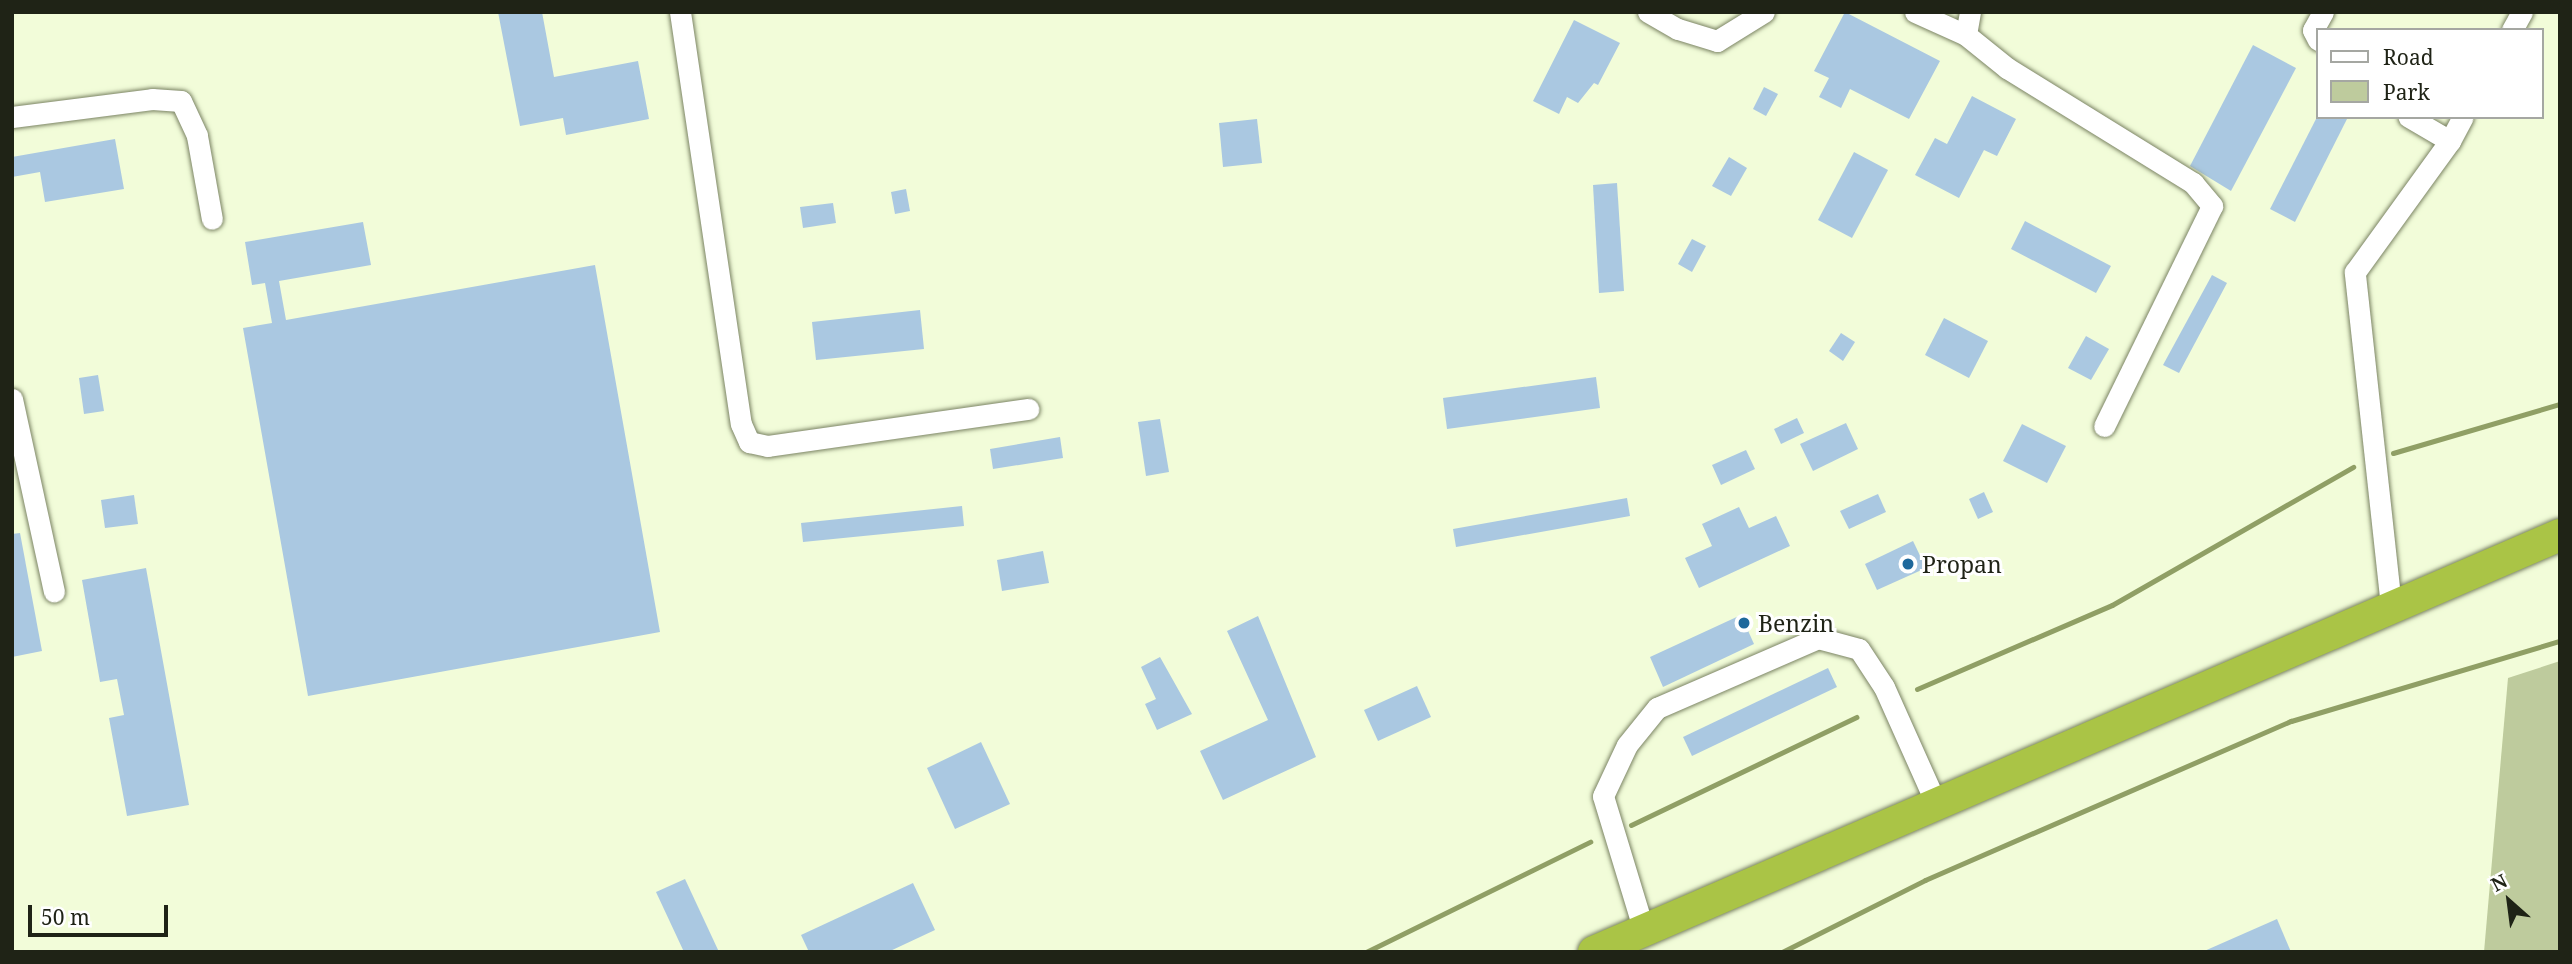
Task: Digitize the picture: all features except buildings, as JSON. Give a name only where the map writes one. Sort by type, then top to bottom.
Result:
[{"type":"highway","points":[[1594,952],[1935,801],[2560,535]]},
{"type":"lane","points":[[680,12],[741,424],[749,442],[768,446],[1028,409]]},
{"type":"lane","points":[[1648,12],[1678,29],[1717,41],[1764,12]]},
{"type":"lane","points":[[1915,12],[1966,35],[2007,68],[2193,183],[2212,206],[2104,426]]},
{"type":"lane","points":[[1966,35],[1970,12]]},
{"type":"lane","points":[[2316,36],[2313,30],[2323,12]]},
{"type":"lane","points":[[2513,28],[2522,12]]},
{"type":"lane","points":[[12,117],[152,99],[181,101],[197,136],[212,219]]},
{"type":"lane","points":[[2412,119],[2450,141]]},
{"type":"lane","points":[[2391,606],[2355,272],[2450,141],[2462,119]]},
{"type":"lane","points":[[12,399],[54,591]]},
{"type":"lane","points":[[1643,931],[1603,796],[1627,745],[1657,708],[1818,638],[1859,649],[1884,687],[1935,801]]},
{"type":"green space","points":[[2560,661],[2560,952],[2484,952],[2508,678]]},
{"type":"waterway","points":[[2393,453],[2560,404]]},
{"type":"waterway","points":[[1917,689],[2112,605],[2353,467]]},
{"type":"waterway","points":[[1782,952],[1925,880],[2291,721],[2560,641]]},
{"type":"waterway","points":[[1631,825],[1856,717]]},
{"type":"waterway","points":[[1366,952],[1590,842]]},
{"type":"place","name":"Propan","points":[[1908,564]]},
{"type":"place","name":"Benzin","points":[[1744,623]]}]
